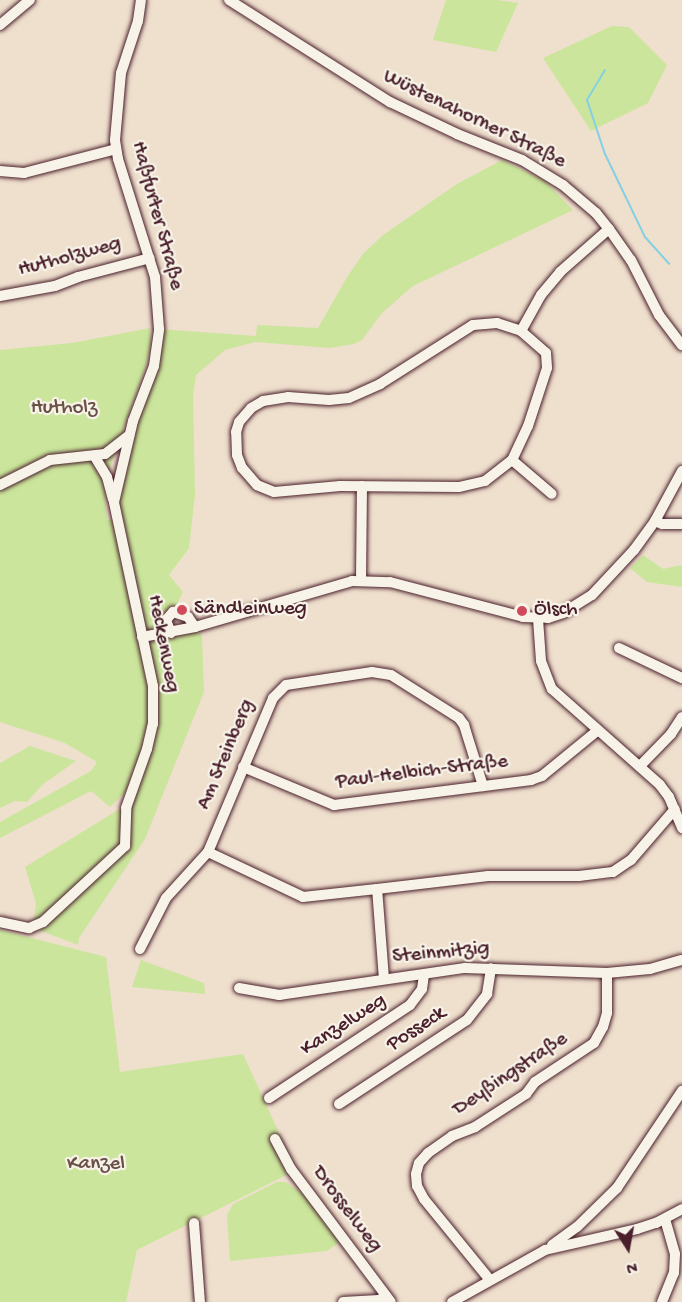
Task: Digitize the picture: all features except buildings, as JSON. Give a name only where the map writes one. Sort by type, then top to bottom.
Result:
[{"type":"street","points":[[0,25],[30,0]]},
{"type":"street","name":"Haßfurter Straße","points":[[129,435],[154,366],[159,329],[158,293],[150,258],[116,149],[118,88],[138,21],[141,0]]},
{"type":"street","name":"Wüstenahorner Straße","points":[[229,0],[390,102],[543,172],[579,198],[609,229],[631,261],[659,315],[682,345]]},
{"type":"street","points":[[0,171],[24,173],[116,149]]},
{"type":"street","points":[[521,332],[541,295],[560,272],[609,229]]},
{"type":"street","name":"Hutholzweg","points":[[0,296],[55,286],[78,277],[150,258]]},
{"type":"street","points":[[497,323],[521,332],[538,344],[546,353],[548,361],[528,426],[512,460],[504,468],[474,485],[362,486],[282,492],[264,489],[248,477],[237,455],[236,432],[239,422],[251,408],[269,400],[288,397],[329,400],[349,398],[370,389],[473,325],[497,323]]},
{"type":"street","points":[[0,485],[50,460],[78,455],[95,456],[109,452],[129,435]]},
{"type":"street","name":"Heckenweg","points":[[0,922],[29,928],[43,922],[125,846],[126,808],[147,748],[153,717],[153,686],[114,502],[129,435]]},
{"type":"street","points":[[95,456],[107,477],[114,502]]},
{"type":"street","points":[[512,460],[552,494]]},
{"type":"street","points":[[142,637],[195,627],[339,584],[361,580],[390,582],[523,617],[538,619],[562,613],[592,595],[634,549],[655,521],[682,471]]},
{"type":"street","points":[[361,580],[362,486]]},
{"type":"street","points":[[655,521],[662,524],[682,524]]},
{"type":"street","points":[[171,633],[166,620],[173,612],[188,617],[195,627]]},
{"type":"street","points":[[538,619],[541,661],[547,681],[559,696],[597,732],[640,765],[660,785],[675,809],[682,828]]},
{"type":"street","points":[[619,648],[682,678]]},
{"type":"street","name":"Am Steinberg","points":[[140,949],[166,898],[208,852],[243,767],[279,690],[286,685],[377,672],[391,675],[459,718],[464,726],[483,786]]},
{"type":"street","points":[[640,765],[671,734],[682,717]]},
{"type":"street","name":"Paul-Helbich-Straße","points":[[243,767],[334,805],[531,780],[542,776],[597,732]]},
{"type":"street","points":[[208,852],[303,897],[489,876],[579,876],[613,872],[631,860],[675,809]]},
{"type":"street","points":[[378,889],[384,979]]},
{"type":"street","name":"Steinmitzig","points":[[239,988],[279,995],[465,968],[607,973],[650,969],[682,960]]},
{"type":"street","name":"Posseck","points":[[339,1104],[467,1020],[486,994],[491,968]]},
{"type":"street","name":"Deyßingstraße","points":[[490,1280],[424,1199],[417,1185],[416,1174],[419,1163],[428,1153],[452,1136],[475,1127],[526,1094],[534,1082],[594,1043],[603,1027],[607,1013],[607,973]]},
{"type":"street","name":"Kanzelweg","points":[[269,1098],[410,1005],[422,988],[424,974]]},
{"type":"street","points":[[575,1241],[569,1237],[617,1188],[682,1091]]},
{"type":"street","name":"Drosselweg","points":[[275,1139],[291,1169],[388,1299]]},
{"type":"street","points":[[545,1250],[575,1241],[637,1229],[682,1209]]},
{"type":"street","points":[[662,1302],[674,1273],[675,1254],[665,1218]]},
{"type":"street","points":[[194,1223],[200,1302]]},
{"type":"street","points":[[452,1302],[545,1250],[576,1228]]},
{"type":"street","points":[[343,1302],[388,1299]]},
{"type":"green space","points":[[446,0],[497,0],[518,3],[496,52],[433,40]]},
{"type":"green space","points":[[612,26],[629,27],[667,65],[648,103],[591,131],[543,58]]},
{"type":"green space","name":"Hutholz","points":[[502,160],[545,181],[573,210],[413,286],[382,313],[362,340],[354,344],[330,348],[255,342],[225,350],[196,375],[193,395],[195,495],[189,548],[169,575],[183,592],[173,612],[171,633],[143,637],[153,739],[149,642],[191,631],[202,634],[204,692],[145,839],[79,938],[78,945],[31,927],[120,852],[129,798],[125,793],[110,807],[91,791],[0,838],[0,822],[91,771],[97,762],[65,743],[0,722],[0,350],[72,343],[150,328],[151,346],[145,368],[104,485],[107,520],[115,519],[114,502],[159,329],[256,336],[257,325],[318,328],[363,254],[383,235],[457,184]]},
{"type":"green space","points":[[643,555],[663,569],[682,565],[682,587],[647,582],[630,568]]},
{"type":"green space","points":[[30,746],[76,761],[42,785],[27,802],[15,801],[0,808],[0,763]]},
{"type":"green space","points":[[123,807],[119,847],[49,912],[34,921],[36,903],[25,867]]},
{"type":"green space","name":"Kanzel","points":[[0,930],[106,957],[120,1072],[243,1054],[296,1170],[137,1250],[126,1302],[0,1302]]},
{"type":"green space","points":[[141,960],[204,983],[205,994],[132,987]]},
{"type":"green space","points":[[277,1182],[285,1182],[308,1197],[340,1242],[327,1251],[230,1261],[227,1215],[233,1204]]},
{"type":"waterway","points":[[605,70],[587,100],[605,154],[645,237],[669,264]]},
{"type":"place","name":"Sändleinweg","points":[[182,610]]},
{"type":"place","name":"Ölsch","points":[[522,611]]}]
